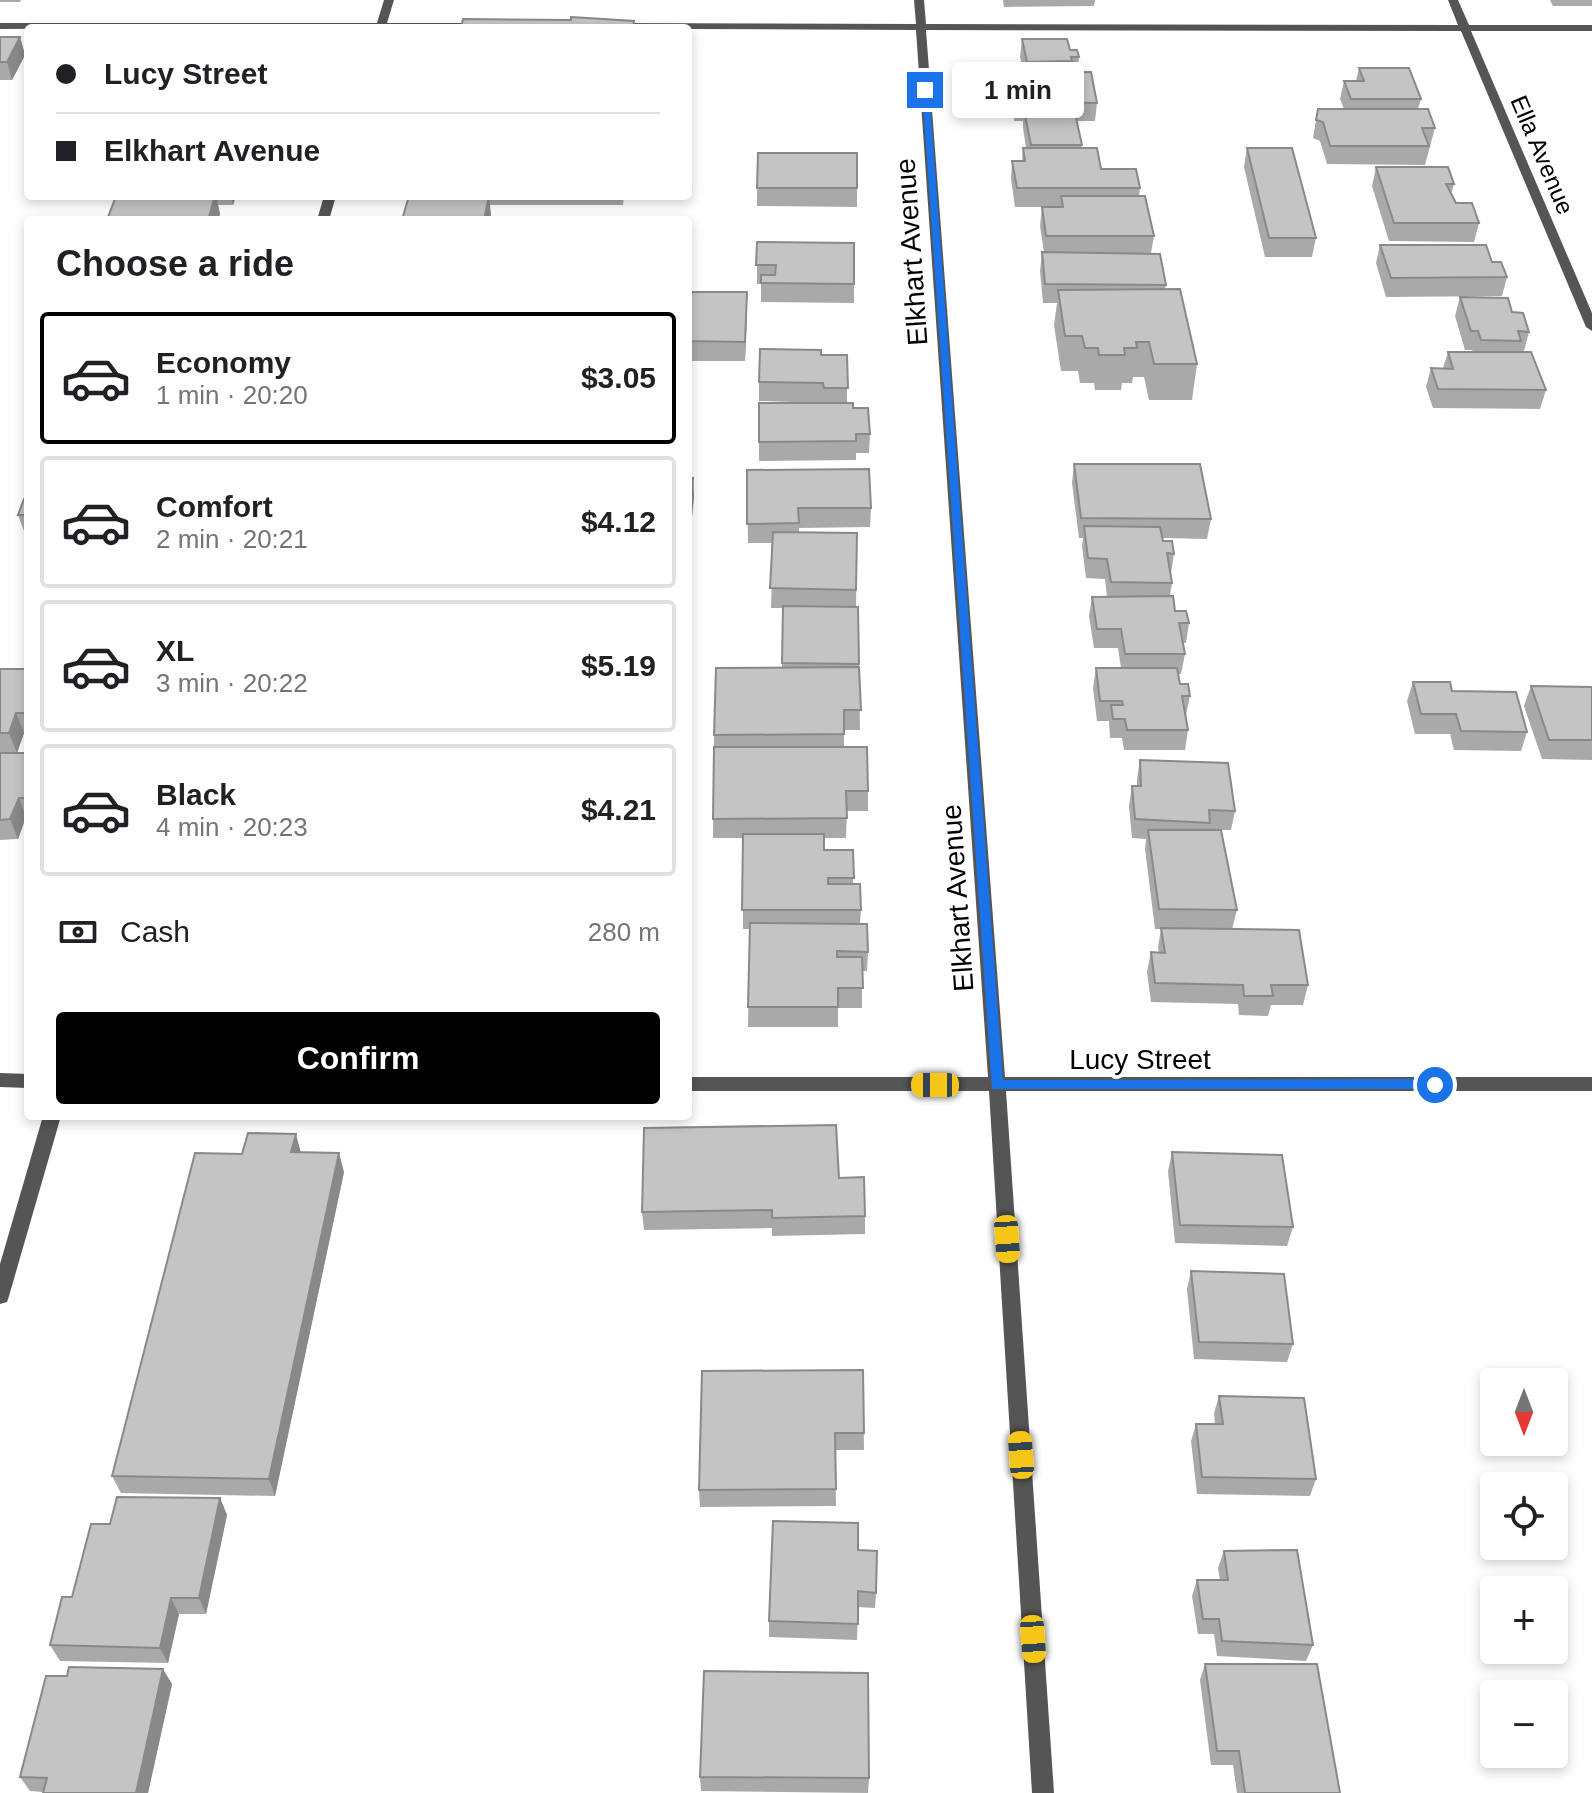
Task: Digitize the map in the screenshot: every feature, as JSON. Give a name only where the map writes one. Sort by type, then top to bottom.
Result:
[{"type":"street","points":[[382,24],[389,0]]},
{"type":"street","name":"Elkhart Avenue","points":[[919,0],[997,1085],[1043,1793]]},
{"type":"street","name":"Ella Avenue","points":[[1453,0],[1592,327]]},
{"type":"street","points":[[0,26],[24,26]]},
{"type":"street","points":[[692,26],[1592,28]]},
{"type":"street","points":[[0,1080],[24,1081]]},
{"type":"street","name":"Lucy Street","points":[[692,1084],[1592,1084]]},
{"type":"street","points":[[0,1296],[51,1120]]},
{"type":"building","points":[[571,17],[634,21],[634,24],[462,24],[463,19],[571,20]]},
{"type":"building","points":[[0,37],[20,37],[7,62],[0,62]]},
{"type":"building","points":[[1022,39],[1067,39],[1070,50],[1077,50],[1079,57],[1071,57],[1072,61],[1027,62]]},
{"type":"building","points":[[1359,68],[1409,68],[1421,99],[1351,99],[1344,81],[1364,81]]},
{"type":"building","points":[[1091,72],[1097,103],[1016,102],[1017,73]]},
{"type":"building","points":[[1074,109],[1082,145],[1031,145],[1024,110]]},
{"type":"building","points":[[1318,109],[1428,109],[1435,128],[1422,128],[1429,146],[1330,146],[1323,122],[1316,120]]},
{"type":"building","points":[[1023,148],[1097,148],[1101,169],[1136,169],[1140,188],[1017,188],[1012,161],[1025,161]]},
{"type":"building","points":[[1247,148],[1292,148],[1316,238],[1269,238]]},
{"type":"building","points":[[758,153],[857,153],[857,188],[757,188]]},
{"type":"building","points":[[1376,167],[1448,167],[1454,184],[1446,184],[1456,203],[1472,203],[1479,223],[1394,223]]},
{"type":"building","points":[[1061,196],[1145,196],[1154,236],[1046,236],[1042,207],[1063,207]]},
{"type":"building","points":[[114,200],[214,200],[209,216],[108,216]]},
{"type":"building","points":[[408,200],[488,200],[485,216],[403,216]]},
{"type":"building","points":[[757,242],[854,243],[854,284],[761,283],[761,275],[775,275],[776,265],[756,265]]},
{"type":"building","points":[[1380,245],[1486,245],[1492,262],[1501,262],[1507,277],[1391,278]]},
{"type":"building","points":[[1042,252],[1160,254],[1166,285],[1045,284]]},
{"type":"building","points":[[1180,289],[1197,364],[1154,364],[1149,342],[1136,342],[1137,348],[1124,348],[1125,355],[1099,355],[1098,348],[1085,348],[1082,336],[1065,336],[1058,290]]},
{"type":"building","points":[[692,292],[747,292],[745,342],[692,341]]},
{"type":"building","points":[[1460,297],[1508,298],[1512,312],[1523,313],[1529,332],[1518,331],[1521,341],[1481,340],[1478,331],[1471,331]]},
{"type":"building","points":[[760,349],[821,350],[821,355],[847,355],[848,388],[824,388],[823,383],[759,382]]},
{"type":"building","points":[[1448,352],[1531,352],[1546,390],[1438,389],[1431,368],[1453,369]]},
{"type":"building","points":[[759,403],[853,403],[853,408],[868,408],[870,434],[856,434],[856,441],[759,442]]},
{"type":"building","points":[[1074,464],[1200,464],[1211,519],[1081,518]]},
{"type":"building","points":[[869,469],[871,508],[798,508],[799,523],[747,524],[747,470]]},
{"type":"building","points":[[24,499],[24,515],[18,515]]},
{"type":"building","points":[[1084,526],[1160,527],[1163,541],[1172,541],[1174,554],[1167,553],[1172,583],[1111,582],[1107,559],[1088,558]]},
{"type":"building","points":[[773,532],[857,533],[856,590],[770,588]]},
{"type":"building","points":[[1173,596],[1175,611],[1186,611],[1189,623],[1179,623],[1185,654],[1125,654],[1121,629],[1097,629],[1092,597]]},
{"type":"building","points":[[783,606],[858,607],[859,664],[782,663]]},
{"type":"building","points":[[859,667],[861,710],[844,710],[844,734],[714,735],[716,668]]},
{"type":"building","points":[[1096,668],[1177,668],[1180,684],[1188,684],[1190,696],[1182,696],[1188,730],[1127,730],[1125,719],[1113,719],[1111,705],[1123,705],[1122,701],[1100,701]]},
{"type":"building","points":[[0,669],[24,669],[24,713],[16,713],[9,733],[0,733]]},
{"type":"building","points":[[1413,682],[1450,682],[1452,691],[1516,692],[1527,732],[1461,731],[1456,714],[1421,714]]},
{"type":"building","points":[[1531,686],[1592,687],[1592,740],[1549,740]]},
{"type":"building","points":[[714,747],[867,747],[868,791],[846,791],[847,818],[713,819]]},
{"type":"building","points":[[0,753],[24,753],[24,798],[19,798],[10,819],[0,820]]},
{"type":"building","points":[[1140,760],[1228,763],[1235,811],[1209,810],[1210,823],[1135,819],[1132,786],[1141,786]]},
{"type":"building","points":[[1148,830],[1221,830],[1237,910],[1159,909]]},
{"type":"building","points":[[743,834],[824,834],[824,850],[853,850],[854,878],[828,878],[828,884],[860,884],[861,910],[742,910]]},
{"type":"building","points":[[750,923],[867,924],[868,952],[837,951],[837,957],[862,957],[863,988],[838,988],[838,1007],[748,1007]]},
{"type":"building","points":[[1161,928],[1299,930],[1308,985],[1271,985],[1273,996],[1244,996],[1243,985],[1155,983],[1151,952],[1165,953]]},
{"type":"building","points":[[836,1125],[839,1178],[864,1177],[865,1216],[772,1218],[772,1210],[642,1212],[644,1128]]},
{"type":"building","points":[[248,1133],[296,1134],[291,1152],[339,1153],[269,1479],[112,1476],[195,1153],[242,1154]]},
{"type":"building","points":[[1172,1152],[1282,1155],[1293,1227],[1180,1225]]},
{"type":"building","points":[[1191,1271],[1284,1274],[1293,1344],[1199,1342]]},
{"type":"building","points":[[863,1370],[864,1433],[835,1433],[836,1489],[699,1490],[702,1371]]},
{"type":"building","points":[[1219,1396],[1304,1398],[1316,1479],[1202,1477],[1196,1424],[1223,1424]]},
{"type":"building","points":[[117,1497],[220,1498],[199,1598],[171,1598],[160,1648],[50,1645],[62,1597],[72,1597],[91,1524],[110,1524]]},
{"type":"building","points":[[773,1521],[858,1523],[858,1550],[877,1551],[876,1593],[858,1591],[858,1624],[769,1621]]},
{"type":"building","points":[[1297,1550],[1313,1645],[1222,1641],[1219,1619],[1203,1619],[1197,1580],[1228,1580],[1224,1551]]},
{"type":"building","points":[[1205,1664],[1317,1664],[1340,1793],[1245,1793],[1239,1751],[1217,1751]]},
{"type":"building","points":[[69,1667],[163,1669],[136,1793],[43,1793],[47,1778],[20,1777],[46,1676],[67,1676]]},
{"type":"building","points":[[704,1671],[868,1673],[869,1778],[700,1777]]},
{"type":"route","points":[[925,90],[997,1085],[1435,1085]]}]
